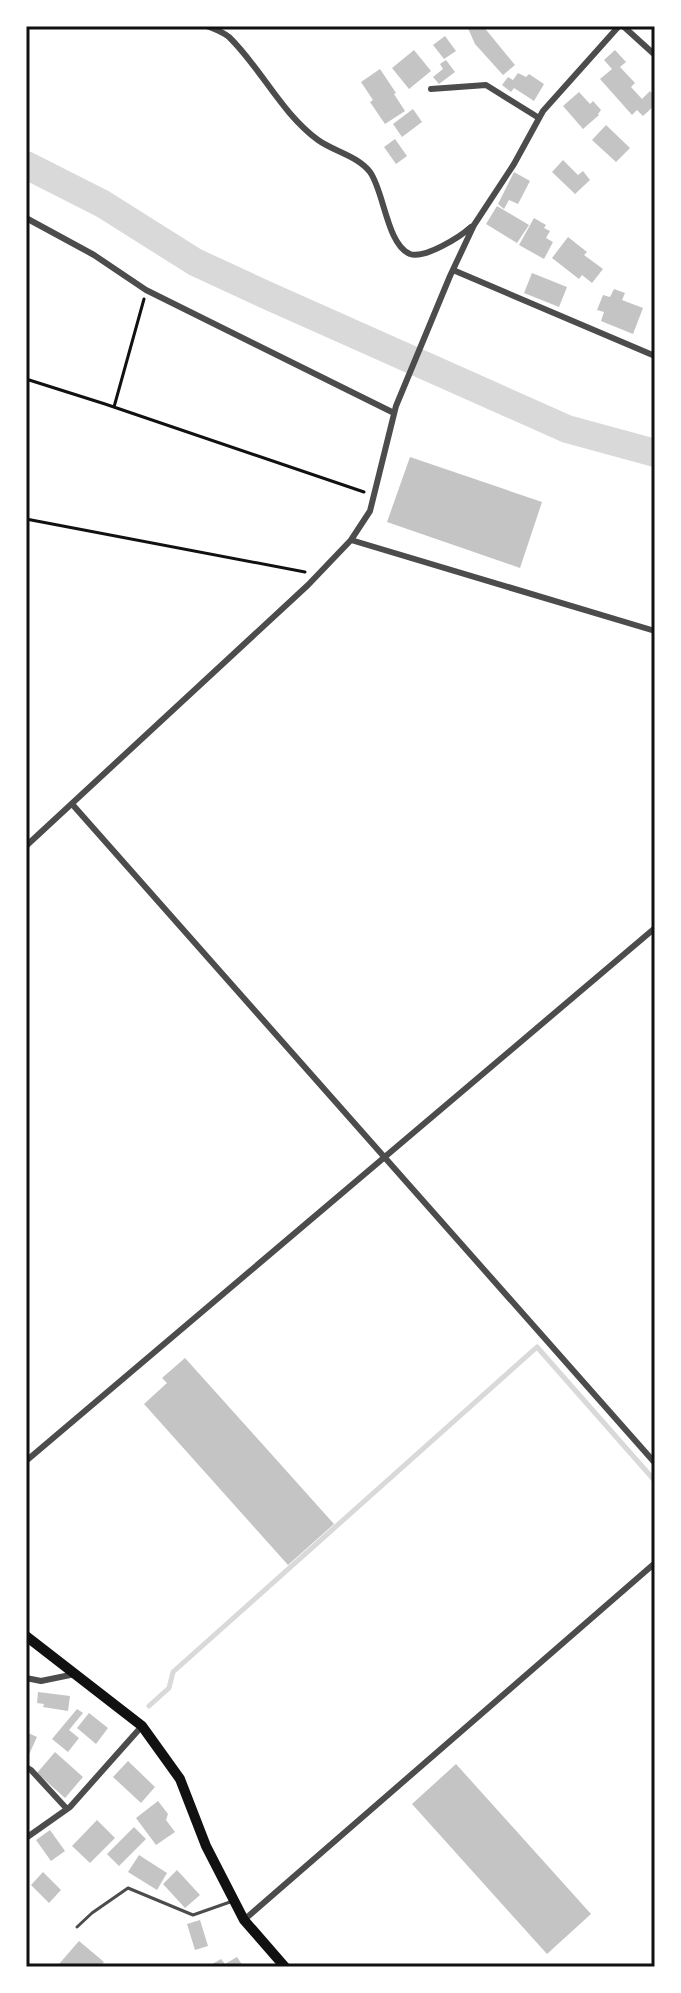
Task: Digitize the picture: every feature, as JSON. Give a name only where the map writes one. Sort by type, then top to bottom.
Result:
[{"type":"main road","points":[[26,1636],[142,1726],[180,1779],[206,1846],[244,1920],[285,1967]]},
{"type":"street","points":[[207,26],[227,35],[318,140],[369,171],[402,248],[417,254],[443,246],[474,225]]},
{"type":"street","points":[[227,35],[232,26]]},
{"type":"street","points":[[26,846],[318,575],[351,540],[370,511],[395,410],[452,273],[474,225],[514,164],[543,111],[621,26],[655,55]]},
{"type":"street","points":[[431,89],[486,85],[539,118]]},
{"type":"street","points":[[26,218],[94,255],[146,290],[395,410]]},
{"type":"street","points":[[452,273],[655,356]]},
{"type":"street","points":[[351,540],[655,631]]},
{"type":"street","points":[[72,804],[655,1463]]},
{"type":"street","points":[[26,1461],[655,928]]},
{"type":"street","points":[[244,1920],[655,1563]]},
{"type":"street","points":[[26,1678],[41,1681],[75,1674]]},
{"type":"street","points":[[26,1838],[67,1809],[142,1726]]},
{"type":"street","points":[[26,1767],[67,1809]]},
{"type":"lane","points":[[77,1927],[128,1888],[193,1915],[234,1900]]},
{"type":"path","points":[[114,407],[146,290]]},
{"type":"path","points":[[26,379],[374,496]]},
{"type":"path","points":[[26,519],[318,575]]},
{"type":"building","points":[[467,26],[483,26],[515,65],[503,75],[475,44]]},
{"type":"building","points":[[445,36],[456,51],[444,59],[433,45]]},
{"type":"building","points":[[414,50],[431,71],[409,89],[392,68]]},
{"type":"building","points":[[615,50],[626,62],[620,67],[635,83],[631,87],[642,99],[650,91],[655,96],[655,105],[643,116],[637,110],[632,115],[600,79],[612,69],[604,60]]},
{"type":"building","points":[[446,60],[455,72],[439,84],[433,77],[443,69],[440,64]]},
{"type":"building","points":[[380,69],[405,111],[385,124],[361,82]]},
{"type":"building","points":[[518,73],[526,77],[529,74],[544,84],[534,101],[514,88],[511,92],[502,85],[508,77],[513,80]]},
{"type":"building","points":[[579,92],[601,110],[583,129],[563,106]]},
{"type":"building","points":[[413,109],[422,122],[402,137],[393,124]]},
{"type":"building","points":[[606,125],[630,148],[616,162],[592,140]]},
{"type":"building","points":[[395,139],[407,156],[396,164],[384,147]]},
{"type":"building","points":[[563,160],[578,175],[583,171],[590,180],[575,194],[552,172]]},
{"type":"building","points":[[514,172],[530,181],[518,204],[509,200],[504,209],[498,204]]},
{"type":"building","points":[[497,206],[529,225],[517,243],[486,224]]},
{"type":"building","points":[[534,218],[546,225],[544,228],[550,231],[546,238],[553,242],[544,259],[519,245]]},
{"type":"building","points":[[568,237],[587,252],[584,255],[603,269],[592,283],[582,275],[579,279],[552,258]]},
{"type":"building","points":[[532,273],[567,287],[559,307],[524,293]]},
{"type":"building","points":[[614,289],[625,293],[622,300],[643,308],[633,334],[601,321],[604,312],[597,310],[603,295],[610,297]]},
{"type":"building","points":[[410,457],[542,502],[520,568],[387,522]]},
{"type":"building","points":[[185,1358],[334,1524],[288,1565],[144,1404],[167,1383],[162,1378]]},
{"type":"building","points":[[38,1692],[70,1696],[68,1711],[43,1707],[44,1704],[37,1703]]},
{"type":"building","points":[[77,1709],[83,1713],[69,1730],[79,1738],[68,1752],[52,1739]]},
{"type":"building","points":[[89,1713],[108,1728],[96,1744],[77,1728]]},
{"type":"building","points":[[26,1732],[37,1737],[26,1761]]},
{"type":"building","points":[[55,1752],[83,1777],[65,1798],[37,1773]]},
{"type":"building","points":[[128,1761],[155,1787],[141,1803],[113,1777]]},
{"type":"building","points":[[456,1764],[591,1914],[547,1954],[412,1804]]},
{"type":"building","points":[[158,1801],[168,1814],[166,1820],[175,1832],[156,1845],[136,1818]]},
{"type":"building","points":[[97,1820],[115,1838],[90,1863],[72,1846]]},
{"type":"building","points":[[134,1827],[146,1839],[119,1866],[107,1854]]},
{"type":"building","points":[[50,1830],[65,1851],[51,1861],[36,1840]]},
{"type":"building","points":[[139,1855],[167,1873],[157,1890],[128,1872]]},
{"type":"building","points":[[177,1870],[200,1895],[185,1908],[163,1884]]},
{"type":"building","points":[[43,1872],[61,1890],[49,1903],[31,1885]]},
{"type":"building","points":[[200,1920],[208,1946],[195,1950],[187,1924]]},
{"type":"building","points":[[79,1941],[104,1962],[100,1967],[63,1967],[59,1964]]},
{"type":"building","points":[[237,1957],[243,1966],[207,1967],[221,1959],[225,1964]]},
{"type":"waterway","points":[[26,165],[103,204],[195,262],[264,294],[567,429],[655,453]]},
{"type":"waterway","points":[[149,1706],[169,1688],[173,1672],[537,1347],[655,1481]]}]
